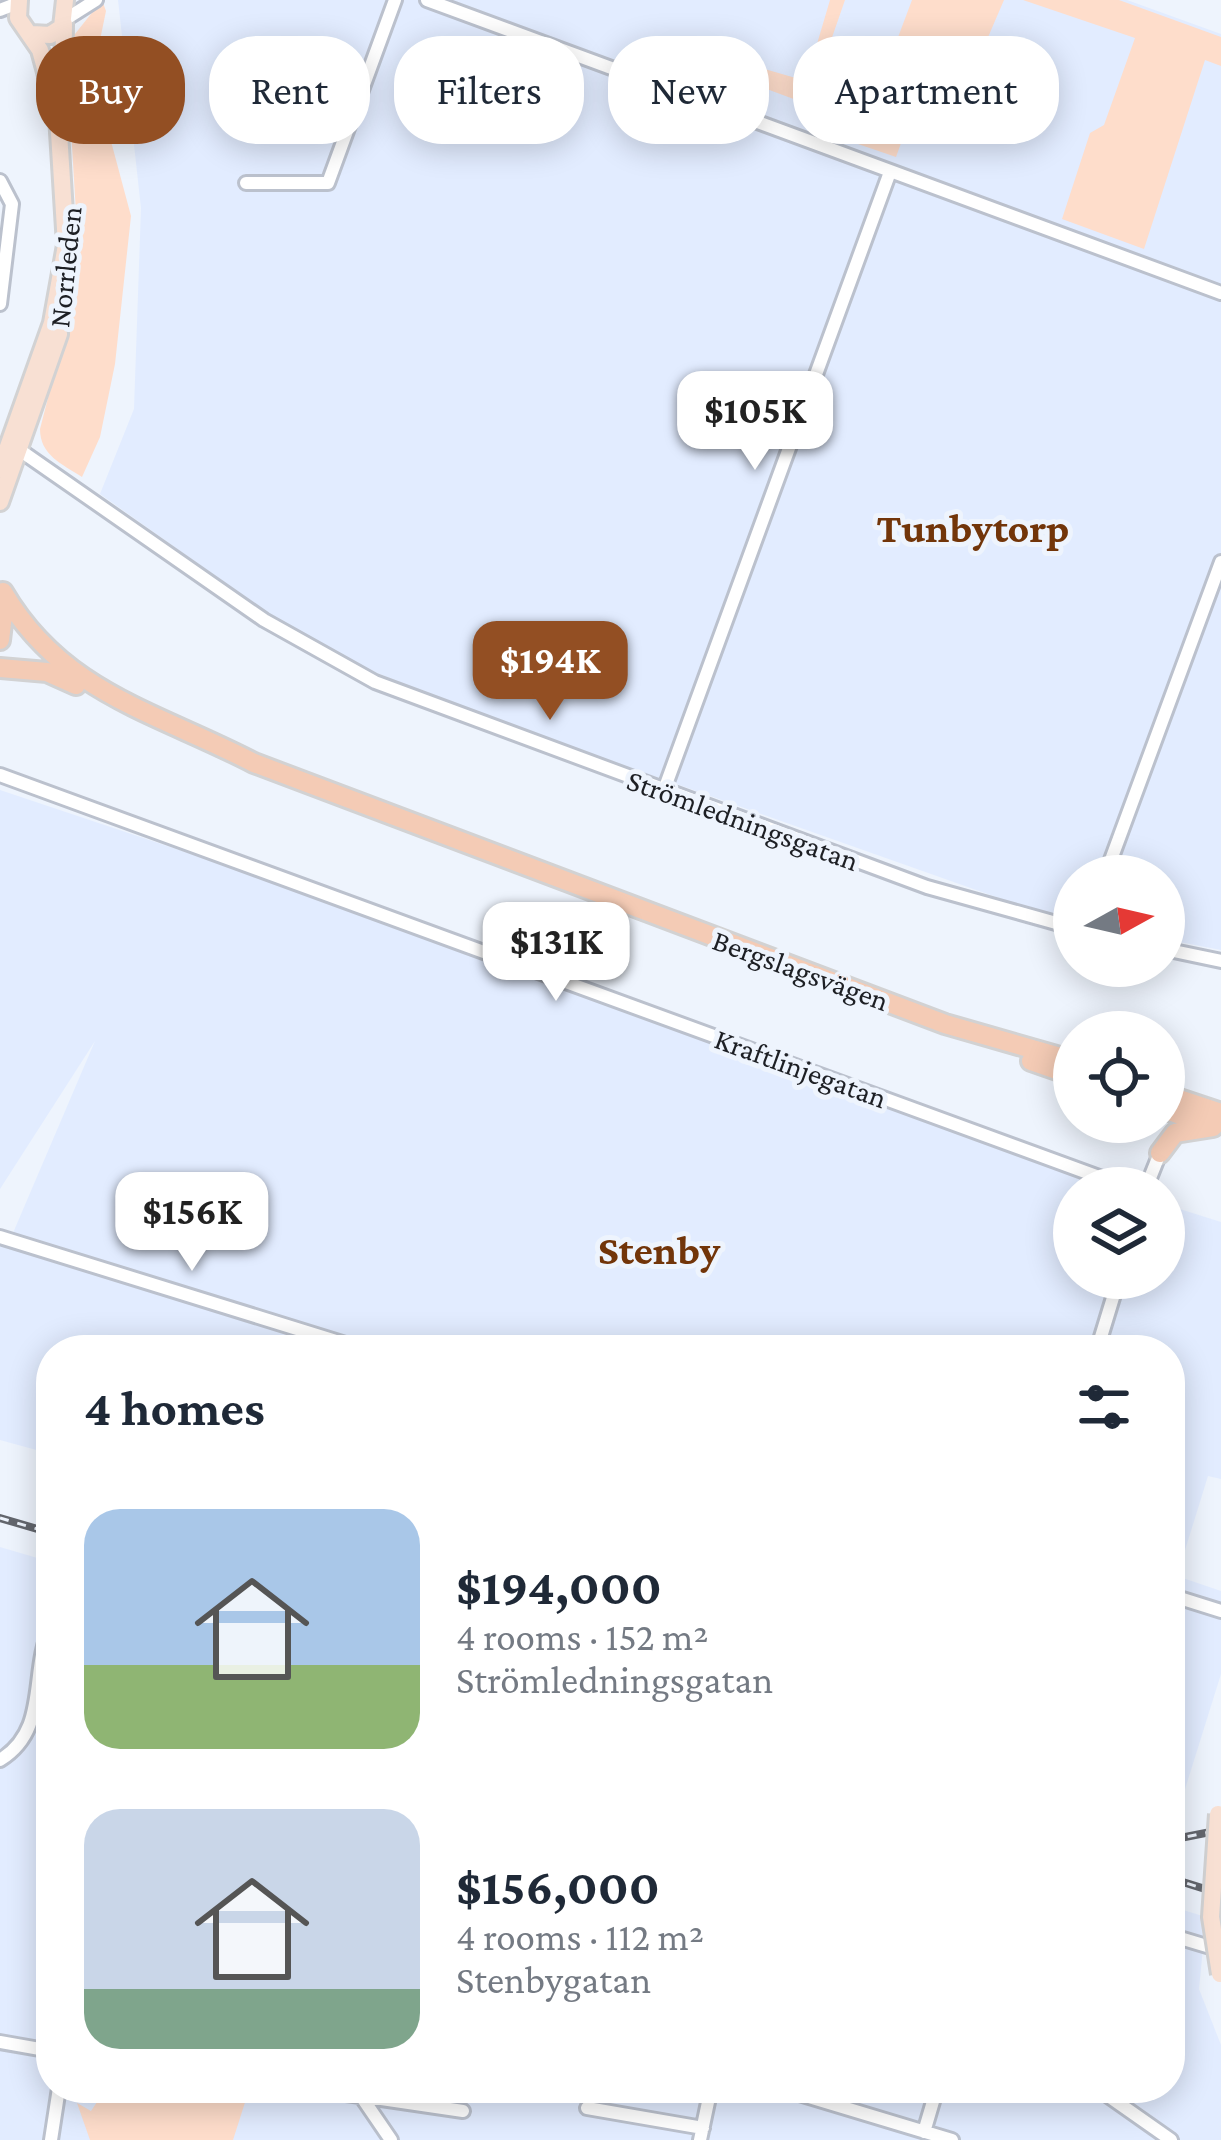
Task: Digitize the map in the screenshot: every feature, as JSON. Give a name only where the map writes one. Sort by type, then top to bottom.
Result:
[{"type":"highway","points":[[0,640],[6,618],[1,586]]},
{"type":"highway","name":"Bergslagsvägen","points":[[1,586],[27,633],[68,668],[145,712],[254,763]]},
{"type":"highway","name":"Bergslagsvägen","points":[[0,668],[62,677],[165,730],[945,1024],[1053,1055]]},
{"type":"highway","name":"Bergslagsvägen","points":[[945,1024],[956,1033],[1053,1068]]},
{"type":"highway","points":[[1185,1105],[1218,1123]]},
{"type":"highway","points":[[1185,1114],[1218,1123]]},
{"type":"highway","points":[[1160,1153],[1174,1133],[1218,1123]]},
{"type":"highway","points":[[1159,1143],[1160,1153]]},
{"type":"main road","name":"Norrleden","points":[[0,502],[52,323],[66,244],[58,116],[48,71],[26,28],[19,1]]},
{"type":"main road","points":[[26,28],[50,35],[65,14]]},
{"type":"main road","name":"Norrleden","points":[[0,469],[31,424],[60,331],[74,242],[62,90],[65,14]]},
{"type":"main road","points":[[1219,1805],[1211,1917],[1220,1977]]},
{"type":"street","points":[[65,14],[96,0]]},
{"type":"street","points":[[246,183],[328,183],[395,0]]},
{"type":"street","points":[[427,0],[1221,293]]},
{"type":"street","points":[[0,10],[19,1]]},
{"type":"street","points":[[0,20],[26,28]]},
{"type":"street","points":[[664,790],[890,172]]},
{"type":"street","points":[[0,181],[12,204],[0,304]]},
{"type":"street","points":[[31,424],[33,450],[50,472]]},
{"type":"street","name":"Strömledningsgatan","points":[[15,448],[264,620],[344,667],[462,718],[927,887],[1053,922]]},
{"type":"street","points":[[1113,855],[1221,562]]},
{"type":"street","points":[[1204,609],[1221,616]]},
{"type":"street","name":"Kraftlinjegatan","points":[[0,776],[1072,1167]]},
{"type":"street","points":[[1185,954],[1221,961]]},
{"type":"street","points":[[1154,1167],[1160,1153]]},
{"type":"street","points":[[0,1237],[317,1335]]},
{"type":"street","points":[[1102,1335],[1113,1299]]},
{"type":"street","points":[[1185,1600],[1221,1611]]},
{"type":"street","points":[[0,1760],[23,1744],[36,1706]]},
{"type":"street","points":[[1185,1939],[1221,1950]]},
{"type":"street","points":[[0,2042],[36,2048]]},
{"type":"street","points":[[51,2140],[57,2103]]},
{"type":"street","points":[[365,2103],[391,2140]]},
{"type":"street","points":[[405,2103],[463,2111]]},
{"type":"street","points":[[587,2108],[701,2134],[708,2103]]},
{"type":"street","points":[[828,2103],[952,2140]]},
{"type":"street","points":[[924,2132],[933,2103]]},
{"type":"street","points":[[1117,2103],[1163,2138]]},
{"type":"shaded area","points":[[102,0],[106,11],[101,36],[75,34]]},
{"type":"shaded area","points":[[118,0],[1127,0],[1221,34],[1221,950],[1185,943],[1185,855],[1053,855],[1053,917],[453,705],[314,646],[100,494],[134,409],[141,208],[134,144],[185,144],[185,36],[122,36]]},
{"type":"shaded area","points":[[830,0],[845,0],[832,36],[819,36]]},
{"type":"shaded area","points":[[912,0],[1004,0],[989,36],[898,36]]},
{"type":"shaded area","points":[[1023,0],[1119,0],[1221,37],[1221,66],[1205,60],[1144,249],[1062,219],[1090,133],[1104,125],[1135,38]]},
{"type":"shaded area","points":[[769,70],[793,77],[793,99],[769,90]]},
{"type":"shaded area","points":[[72,144],[112,144],[131,216],[115,364],[100,437],[82,477],[48,452],[40,429],[69,316],[78,246]]},
{"type":"shaded area","points":[[858,144],[901,144],[896,157]]},
{"type":"shaded area","points":[[0,790],[403,925],[634,1016],[1060,1167],[1053,1167],[1053,1299],[1185,1299],[1185,1211],[1221,1222],[1221,1479],[1208,1476],[1185,1550],[1185,1335],[36,1335],[36,1450],[0,1440],[0,1246],[7,1247],[95,1041],[0,1189]]},
{"type":"shaded area","points":[[0,1547],[36,1558],[36,2103],[1185,2103],[1185,1911],[1206,1917],[1199,1989],[1221,2045],[1221,2140],[0,2140]]},
{"type":"shaded area","points":[[1185,1579],[1221,1591],[1221,1674],[1185,1789]]},
{"type":"shaded area","points":[[77,2103],[91,2111],[96,2103],[245,2103],[233,2140],[90,2140]]},
{"type":"railway","points":[[0,1518],[36,1529]]},
{"type":"railway","points":[[1185,1837],[1221,1830]]},
{"type":"railway","points":[[1185,1883],[1221,1894]]},
{"type":"district","name":"Tunbytorp","points":[[973,527]]},
{"type":"district","name":"Stenby","points":[[659,1249]]}]
